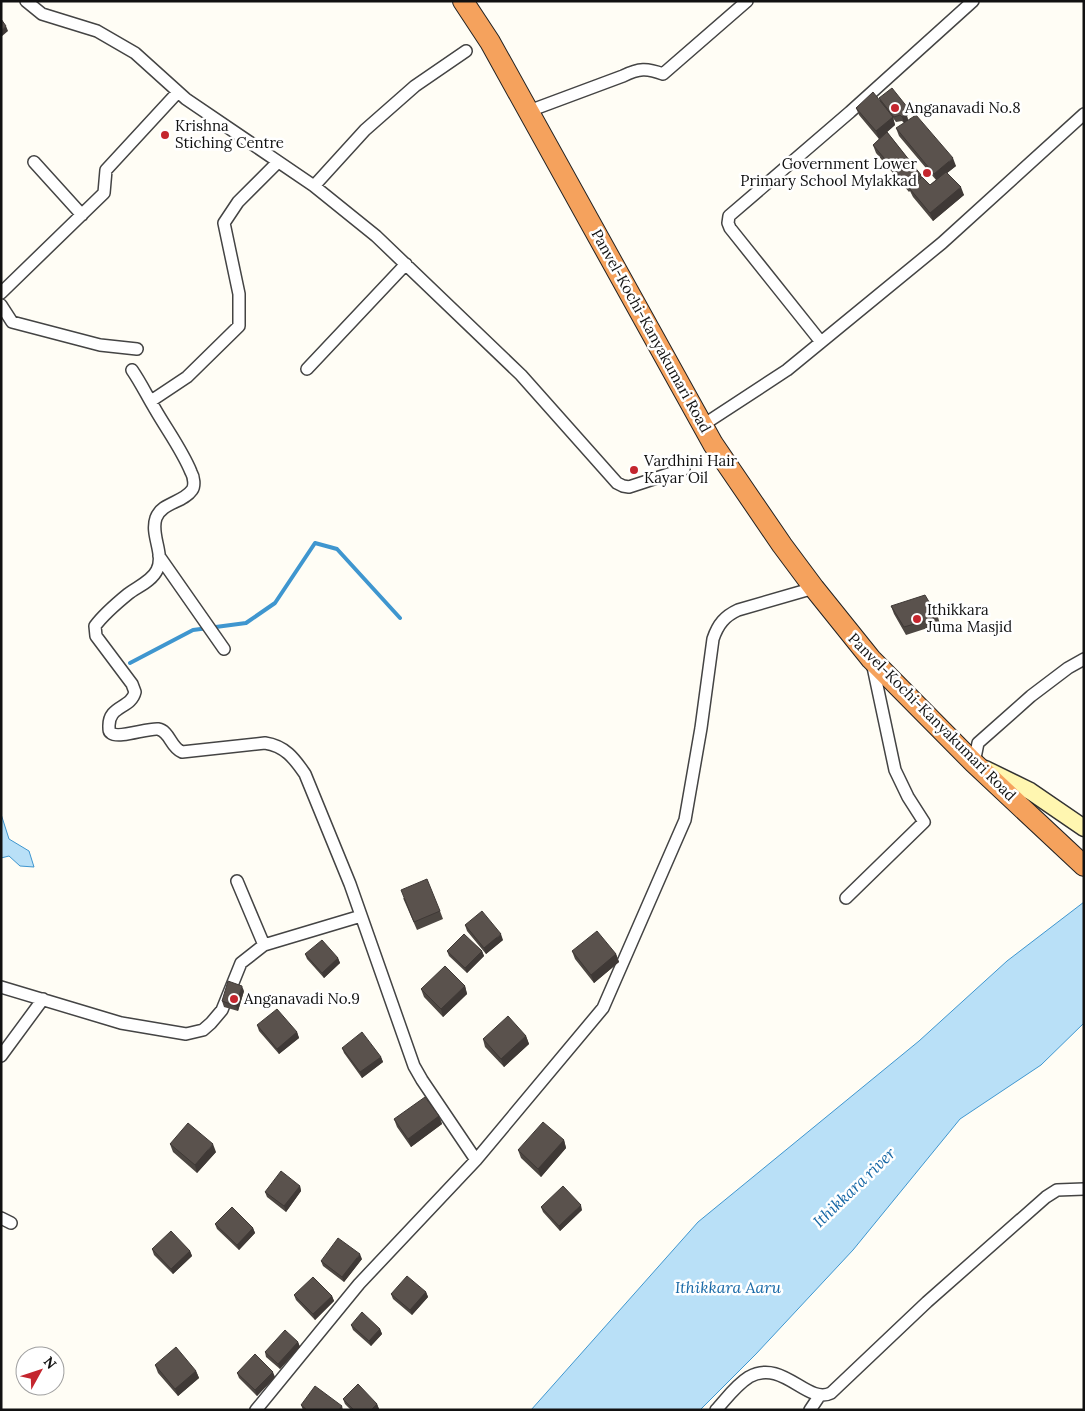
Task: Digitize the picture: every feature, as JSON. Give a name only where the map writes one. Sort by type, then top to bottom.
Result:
[{"type":"highway","name":"Panvel-Kochi-Kanyakumari Road","points":[[463,1],[490,42],[529,111],[703,426],[737,480],[814,588],[871,659],[974,763],[1079,861]]},
{"type":"main road","points":[[974,763],[1030,791],[1084,828]]},
{"type":"street","points":[[26,1],[42,14],[96,31],[135,53],[186,99],[314,186],[376,236],[522,374],[617,483],[629,487],[684,469]]},
{"type":"street","points":[[529,111],[635,70],[651,70],[663,74],[747,1]]},
{"type":"street","points":[[820,342],[730,228],[728,223],[729,216],[850,112],[973,1]]},
{"type":"street","points":[[314,186],[372,124],[415,86],[466,51]]},
{"type":"street","points":[[1,293],[104,193],[106,170],[178,92]]},
{"type":"street","points":[[703,426],[787,370],[942,243],[1084,114]]},
{"type":"street","points":[[34,162],[82,215]]},
{"type":"street","points":[[151,401],[187,377],[239,326],[239,294],[224,223],[238,202],[278,162]]},
{"type":"street","points":[[307,369],[406,264]]},
{"type":"street","points":[[1,305],[12,322],[100,345],[137,350]]},
{"type":"street","points":[[132,370],[192,474],[193,483],[192,489],[187,495],[170,503],[161,510],[156,518],[155,528],[159,556],[156,573],[128,594],[95,626],[96,636],[135,688],[134,697],[114,711],[110,717],[110,733],[116,735],[157,729],[165,733],[176,750],[182,752],[265,743],[272,744],[289,753],[305,774],[350,884],[414,1066],[476,1160]]},
{"type":"street","points":[[159,556],[224,649]]},
{"type":"street","points":[[256,1410],[360,1284],[476,1160],[603,1008],[685,820],[701,728],[712,639],[718,626],[729,614],[738,610],[814,588]]},
{"type":"street","points":[[846,898],[924,822],[908,797],[895,770],[871,659]]},
{"type":"street","points":[[974,763],[978,743],[1031,696],[1068,668],[1084,659]]},
{"type":"street","points":[[237,882],[264,945]]},
{"type":"street","points":[[1,987],[121,1022],[186,1034],[203,1030],[212,1023],[222,1010],[241,963],[264,945],[361,916]]},
{"type":"street","points":[[1,1056],[43,999]]},
{"type":"street","points":[[716,1410],[741,1383],[752,1376],[766,1372],[777,1373],[820,1395],[831,1393],[927,1302],[1046,1197],[1057,1190],[1084,1189]]},
{"type":"street","points":[[810,1410],[820,1395]]},
{"type":"water","points":[[1,814],[9,839],[29,851],[34,867],[20,866],[9,856],[1,858]]},
{"type":"water","name":"Ithikkara Aaru","points":[[1084,902],[1084,1023],[1041,1065],[960,1119],[853,1250],[756,1354],[700,1410],[531,1410],[698,1222],[919,1041],[1007,961]]},
{"type":"building","points":[[1,19],[6,26],[1,30]]},
{"type":"building","name":"Anganavadi No.8","points":[[892,88],[908,108],[904,111],[906,114],[902,117],[900,115],[894,117],[879,98]]},
{"type":"building","points":[[873,92],[893,117],[876,131],[856,108]]},
{"type":"building","points":[[916,115],[953,158],[934,174],[896,128]]},
{"type":"building","points":[[887,132],[921,175],[906,184],[873,145]]},
{"type":"building","points":[[946,172],[961,187],[930,213],[910,189],[922,177],[930,185]]},
{"type":"building","name":"Ithikkara Juma Masjid","points":[[925,595],[938,617],[904,627],[891,606]]},
{"type":"building","points":[[427,879],[440,911],[414,922],[401,890]]},
{"type":"building","points":[[482,911],[501,934],[484,948],[465,925]]},
{"type":"building","points":[[597,931],[616,954],[591,975],[572,951]]},
{"type":"building","points":[[464,934],[482,951],[465,968],[447,951]]},
{"type":"building","points":[[322,940],[338,958],[322,973],[305,954]]},
{"type":"building","points":[[445,966],[465,986],[441,1009],[421,989]]},
{"type":"building","points":[[228,981],[242,986],[236,1006],[222,1001]]},
{"type":"building","points":[[277,1009],[297,1032],[277,1049],[257,1025]]},
{"type":"building","points":[[508,1016],[526,1036],[501,1059],[483,1039]]},
{"type":"building","points":[[362,1032],[381,1057],[360,1072],[342,1048]]},
{"type":"building","points":[[425,1097],[439,1116],[408,1139],[394,1119]]},
{"type":"building","points":[[543,1122],[564,1140],[538,1169],[518,1150]]},
{"type":"building","points":[[188,1123],[213,1144],[195,1165],[170,1144]]},
{"type":"building","points":[[281,1171],[300,1186],[284,1206],[265,1192]]},
{"type":"building","points":[[563,1186],[581,1205],[559,1226],[541,1207]]},
{"type":"building","points":[[232,1207],[253,1228],[237,1245],[215,1224]]},
{"type":"building","points":[[171,1231],[190,1251],[171,1269],[152,1249]]},
{"type":"building","points":[[338,1238],[360,1254],[342,1277],[321,1261]]},
{"type":"building","points":[[407,1276],[426,1292],[410,1310],[391,1294]]},
{"type":"building","points":[[313,1277],[332,1296],[313,1314],[294,1295]]},
{"type":"building","points":[[362,1312],[380,1329],[369,1341],[351,1325]]},
{"type":"building","points":[[285,1330],[298,1342],[278,1364],[265,1352]]},
{"type":"building","points":[[176,1347],[196,1371],[175,1389],[155,1365]]},
{"type":"building","points":[[255,1354],[273,1372],[255,1390],[237,1373]]},
{"type":"building","points":[[358,1384],[377,1404],[371,1410],[354,1410],[343,1399]]},
{"type":"building","points":[[315,1386],[342,1406],[339,1410],[307,1410],[301,1405]]},
{"type":"waterway","points":[[130,663],[193,630],[246,623],[275,603],[315,543],[337,549],[400,618]]},
{"type":"place","name":"Anganavadi No.8","points":[[895,108]]},
{"type":"place","name":"Krishna Stiching Centre","points":[[165,135]]},
{"type":"place","name":"Government Lower Primary School Mylakkad","points":[[927,173]]},
{"type":"place","name":"Vardhini Hair Kayar Oil","points":[[634,470]]},
{"type":"place","name":"Ithikkara Juma Masjid","points":[[917,619]]},
{"type":"place","name":"Anganavadi No.9","points":[[234,999]]},
{"type":"water label","name":"Ithikkara river","points":[[854,1187]]}]
